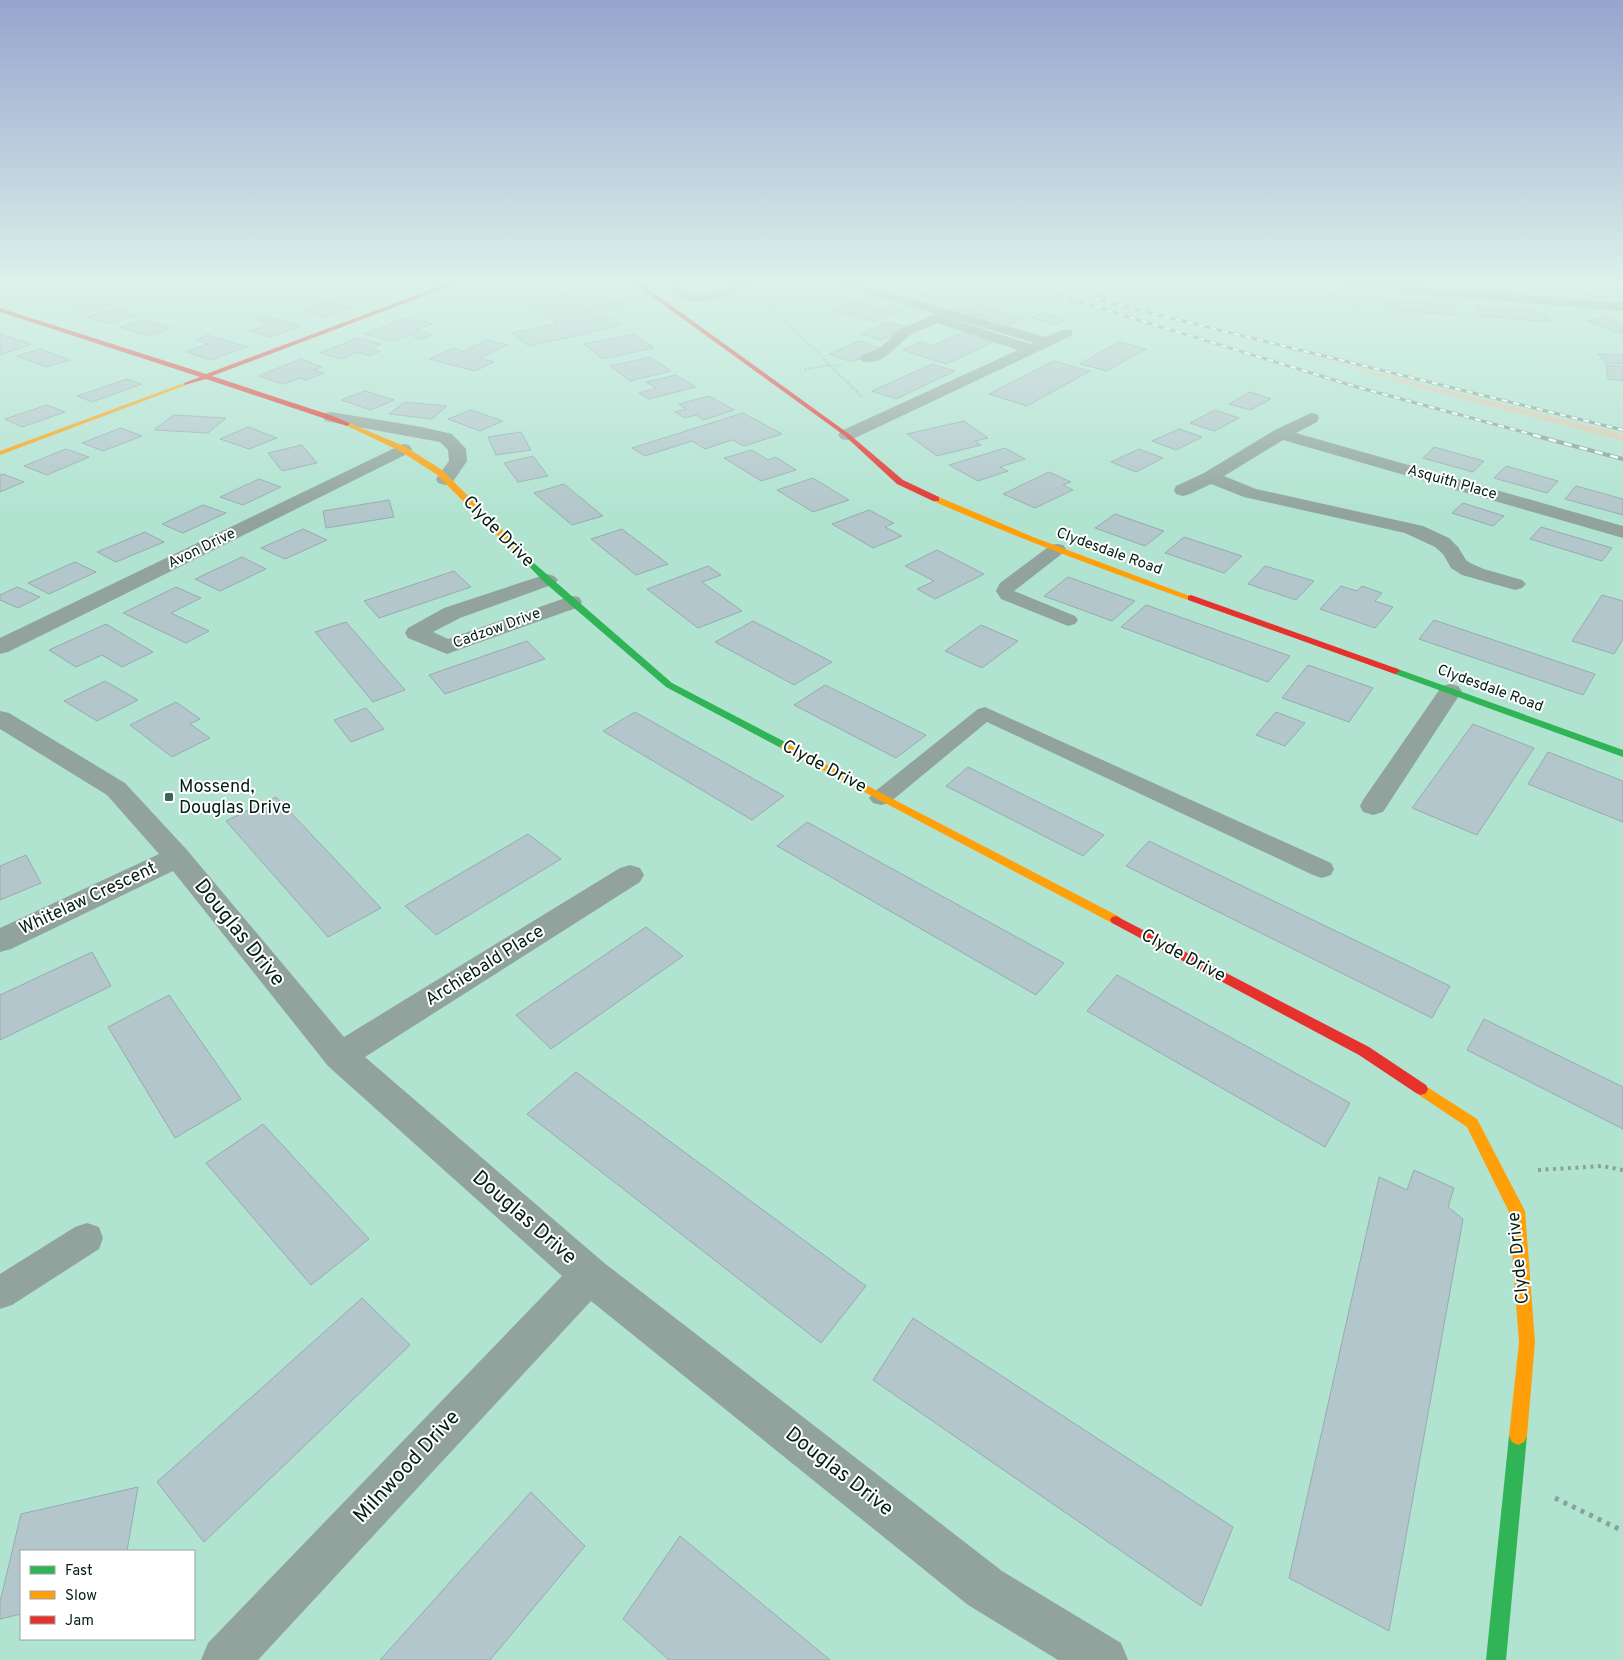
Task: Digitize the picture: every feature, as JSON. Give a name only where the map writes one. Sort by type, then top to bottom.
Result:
[{"type":"street","name":"Clyde Drive","points":[[154,359],[331,417],[403,450],[439,472],[547,580],[669,685],[1364,1051],[1472,1123],[1517,1211],[1527,1342],[1496,1660]]},
{"type":"street","points":[[0,454],[249,359]]},
{"type":"street","name":"Clydesdale Road","points":[[744,359],[847,435],[900,482],[985,521],[1057,549],[1623,754]]},
{"type":"street","points":[[847,435],[1009,359]]},
{"type":"street","name":"Clyde Drive","points":[[331,417],[422,432],[446,438],[457,449],[458,461],[445,479]]},
{"type":"street","points":[[1183,490],[1210,477],[1311,418]]},
{"type":"street","name":"Asquith Place","points":[[1281,434],[1623,532]]},
{"type":"street","name":"Avon Drive","points":[[0,646],[238,532],[403,450]]},
{"type":"street","points":[[1210,477],[1251,493],[1410,528],[1428,534],[1442,541],[1452,552],[1458,564],[1468,570],[1515,584]]},
{"type":"street","name":"Cadzow Drive","points":[[547,580],[452,612],[416,633],[446,647],[571,602]]},
{"type":"street","points":[[1373,806],[1450,691]]},
{"type":"street","name":"Douglas Drive","points":[[0,718],[116,789],[177,857],[340,1056],[589,1275],[986,1588],[1104,1660]]},
{"type":"street","name":"Whitelaw Crescent","points":[[0,941],[177,857]]},
{"type":"street","name":"Archiebald Place","points":[[340,1056],[630,875]]},
{"type":"street","name":"Milnwood Drive","points":[[224,1660],[589,1275]]},
{"type":"lane","points":[[1057,549],[1006,587],[1005,592],[1008,595],[1068,620]]},
{"type":"lane","points":[[881,798],[985,713],[1322,869]]},
{"type":"lane","points":[[0,1293],[87,1238]]},
{"type":"path","points":[[824,359],[884,418]]},
{"type":"path","points":[[757,369],[814,369],[828,364],[844,367],[863,359]]},
{"type":"path","points":[[1497,1172],[1602,1166],[1623,1170]]},
{"type":"path","points":[[1514,1479],[1623,1531]]},
{"type":"shaded area","points":[[1320,359],[1623,434],[1623,441],[1430,391]]},
{"type":"building","points":[[26,359],[70,360],[46,367]]},
{"type":"building","points":[[300,359],[322,367],[313,370],[324,373],[306,380],[300,378],[283,384],[258,376]]},
{"type":"building","points":[[431,359],[485,359],[494,362],[475,371]]},
{"type":"building","points":[[639,359],[654,359],[671,371],[630,381],[610,366]]},
{"type":"building","points":[[845,359],[858,359],[852,362]]},
{"type":"building","points":[[932,359],[956,359],[946,364]]},
{"type":"building","points":[[1088,359],[1127,359],[1107,371],[1080,364]]},
{"type":"building","points":[[1603,359],[1623,359],[1623,364],[1607,363]]},
{"type":"building","points":[[1053,361],[1090,371],[1027,406],[989,394]]},
{"type":"building","points":[[932,364],[955,371],[896,399],[872,391]]},
{"type":"building","points":[[1606,365],[1623,367],[1623,381],[1608,379]]},
{"type":"building","points":[[676,375],[696,387],[649,399],[639,393],[656,388],[646,382]]},
{"type":"building","points":[[127,379],[142,384],[92,402],[77,396]]},
{"type":"building","points":[[365,391],[394,400],[371,410],[341,400]]},
{"type":"building","points":[[1250,392],[1271,399],[1250,410],[1229,404]]},
{"type":"building","points":[[709,396],[734,410],[703,420],[696,415],[685,418],[675,412],[686,409],[679,404]]},
{"type":"building","points":[[405,402],[447,406],[432,419],[389,414]]},
{"type":"building","points":[[47,405],[65,412],[22,427],[5,419]]},
{"type":"building","points":[[471,410],[503,421],[480,431],[448,419]]},
{"type":"building","points":[[1215,410],[1239,418],[1214,431],[1190,423]]},
{"type":"building","points":[[743,413],[782,434],[744,446],[732,440],[705,449],[692,441],[645,456],[632,448]]},
{"type":"building","points":[[174,415],[226,418],[208,433],[154,430]]},
{"type":"building","points":[[964,421],[988,438],[975,441],[981,445],[937,456],[907,434]]},
{"type":"building","points":[[248,427],[277,438],[249,449],[220,439]]},
{"type":"building","points":[[121,428],[142,436],[103,451],[82,443]]},
{"type":"building","points":[[1179,429],[1202,437],[1176,450],[1152,441]]},
{"type":"building","points":[[521,432],[531,450],[496,455],[488,437]]},
{"type":"building","points":[[302,445],[317,463],[282,471],[268,453]]},
{"type":"building","points":[[1434,447],[1484,461],[1473,472],[1423,458]]},
{"type":"building","points":[[1005,448],[1025,459],[1000,467],[1008,471],[978,481],[949,465]]},
{"type":"building","points":[[66,449],[89,457],[47,475],[24,466]]},
{"type":"building","points":[[1139,449],[1163,458],[1136,472],[1111,462]]},
{"type":"building","points":[[752,450],[768,460],[776,457],[796,470],[761,481],[724,458]]},
{"type":"building","points":[[533,456],[548,476],[518,482],[504,463]]},
{"type":"building","points":[[1506,466],[1558,481],[1547,493],[1494,478]]},
{"type":"building","points":[[1049,472],[1071,482],[1063,485],[1073,490],[1035,508],[1003,494]]},
{"type":"building","points":[[3,474],[24,482],[0,492],[0,475]]},
{"type":"building","points":[[813,478],[849,500],[813,512],[777,490]]},
{"type":"building","points":[[259,479],[281,487],[243,505],[220,497]]},
{"type":"building","points":[[564,484],[603,516],[572,525],[534,493]]},
{"type":"building","points":[[1576,486],[1623,499],[1623,515],[1565,499]]},
{"type":"building","points":[[389,500],[394,517],[326,528],[323,511]]},
{"type":"building","points":[[1463,503],[1504,516],[1493,526],[1452,513]]},
{"type":"building","points":[[203,505],[226,513],[183,533],[162,524]]},
{"type":"building","points":[[869,510],[894,523],[885,527],[902,536],[873,548],[832,524]]},
{"type":"building","points":[[1115,514],[1164,531],[1145,546],[1095,528]]},
{"type":"building","points":[[1541,527],[1612,548],[1602,561],[1530,539]]},
{"type":"building","points":[[303,529],[327,540],[285,559],[261,548]]},
{"type":"building","points":[[622,529],[668,564],[636,575],[591,539]]},
{"type":"building","points":[[145,532],[164,542],[116,562],[97,552]]},
{"type":"building","points":[[1184,537],[1242,556],[1224,573],[1165,553]]},
{"type":"building","points":[[937,550],[984,574],[935,599],[917,589],[934,581],[905,566]]},
{"type":"building","points":[[242,557],[266,569],[220,591],[195,579]]},
{"type":"building","points":[[75,562],[96,572],[49,594],[28,583]]},
{"type":"building","points":[[708,566],[721,575],[702,582],[742,611],[698,628],[647,589]]},
{"type":"building","points":[[1265,566],[1314,581],[1296,600],[1248,584]]},
{"type":"building","points":[[454,571],[471,587],[379,618],[364,601]]},
{"type":"building","points":[[1068,577],[1135,601],[1112,621],[1044,596]]},
{"type":"building","points":[[1341,586],[1357,591],[1362,586],[1382,593],[1375,601],[1393,607],[1375,628],[1320,609]]},
{"type":"building","points":[[17,587],[40,597],[18,608],[0,600],[0,595]]},
{"type":"building","points":[[176,587],[201,598],[171,613],[209,631],[186,643],[123,613]]},
{"type":"building","points":[[1602,595],[1623,601],[1623,639],[1614,654],[1572,641]]},
{"type":"building","points":[[1146,605],[1290,656],[1268,682],[1121,627]]},
{"type":"building","points":[[1434,620],[1595,674],[1583,695],[1419,639]]},
{"type":"building","points":[[753,621],[832,662],[794,685],[715,642]]},
{"type":"building","points":[[346,622],[405,690],[373,702],[315,632]]},
{"type":"building","points":[[106,624],[153,652],[122,667],[102,655],[76,667],[49,650]]},
{"type":"building","points":[[981,625],[1018,641],[982,668],[945,651]]},
{"type":"building","points":[[527,641],[545,659],[445,694],[429,675]]},
{"type":"building","points":[[1308,665],[1373,688],[1349,722],[1282,698]]},
{"type":"building","points":[[105,681],[138,700],[97,721],[64,701]]},
{"type":"building","points":[[825,685],[926,735],[896,758],[794,705]]},
{"type":"building","points":[[176,702],[200,719],[190,724],[210,738],[172,757],[130,725]]},
{"type":"building","points":[[366,708],[384,729],[351,742],[334,720]]},
{"type":"building","points":[[635,712],[784,796],[752,820],[603,731]]},
{"type":"building","points":[[1276,712],[1305,723],[1285,746],[1256,735]]},
{"type":"building","points":[[1473,724],[1534,748],[1477,835],[1412,808]]},
{"type":"building","points":[[1548,752],[1623,781],[1623,822],[1528,784]]},
{"type":"building","points":[[968,767],[1104,835],[1083,856],[946,786]]},
{"type":"building","points":[[276,797],[381,908],[328,937],[226,821]]},
{"type":"building","points":[[807,822],[1064,963],[1036,995],[777,846]]},
{"type":"building","points":[[528,834],[561,859],[436,935],[405,906]]},
{"type":"building","points":[[1149,841],[1450,986],[1432,1018],[1126,866]]},
{"type":"building","points":[[26,855],[41,883],[0,900],[0,866]]},
{"type":"building","points":[[646,927],[683,956],[551,1049],[516,1015]]},
{"type":"building","points":[[92,952],[111,986],[0,1040],[0,995]]},
{"type":"building","points":[[1117,975],[1350,1103],[1325,1147],[1087,1011]]},
{"type":"building","points":[[169,995],[241,1099],[175,1138],[108,1027]]},
{"type":"building","points":[[1484,1019],[1623,1087],[1623,1129],[1467,1050]]},
{"type":"building","points":[[576,1072],[866,1286],[821,1343],[527,1114]]},
{"type":"building","points":[[263,1124],[369,1239],[311,1285],[206,1163]]},
{"type":"building","points":[[1414,1170],[1454,1188],[1448,1207],[1463,1219],[1389,1631],[1289,1578],[1379,1177],[1407,1190]]},
{"type":"building","points":[[362,1298],[410,1345],[204,1542],[157,1482]]},
{"type":"building","points":[[913,1318],[1233,1527],[1201,1606],[873,1380]]},
{"type":"building","points":[[138,1487],[127,1550],[20,1550],[20,1614],[0,1619],[0,1602],[21,1514]]},
{"type":"building","points":[[531,1492],[585,1546],[490,1660],[380,1660]]},
{"type":"building","points":[[680,1536],[830,1660],[669,1660],[623,1619]]},
{"type":"railway","points":[[1267,359],[1357,387],[1538,436]]},
{"type":"railway","points":[[1338,359],[1623,430]]},
{"type":"railway","points":[[1533,435],[1623,459]]},
{"type":"traffic: fast","points":[[528,561],[547,580],[669,685],[785,746]]},
{"type":"traffic: fast","points":[[1395,671],[1623,754]]},
{"type":"traffic: fast","points":[[1496,1660],[1518,1436]]},
{"type":"traffic: slow","points":[[0,453],[186,384]]},
{"type":"traffic: slow","points":[[347,424],[403,449],[439,472],[528,561]]},
{"type":"traffic: slow","points":[[936,499],[1030,539],[1191,598]]},
{"type":"traffic: slow","points":[[785,746],[1116,920]]},
{"type":"traffic: slow","points":[[1421,1089],[1472,1123],[1517,1211],[1527,1342],[1518,1436]]},
{"type":"traffic: jam","points":[[153,359],[331,417],[347,424]]},
{"type":"traffic: jam","points":[[186,384],[251,359]]},
{"type":"traffic: jam","points":[[742,359],[847,435],[900,482],[936,499]]},
{"type":"traffic: jam","points":[[1191,598],[1395,671]]},
{"type":"traffic: jam","points":[[1116,920],[1364,1051],[1421,1089]]},
{"type":"place","name":"Mossend, Douglas Drive","points":[[169,797]]}]
